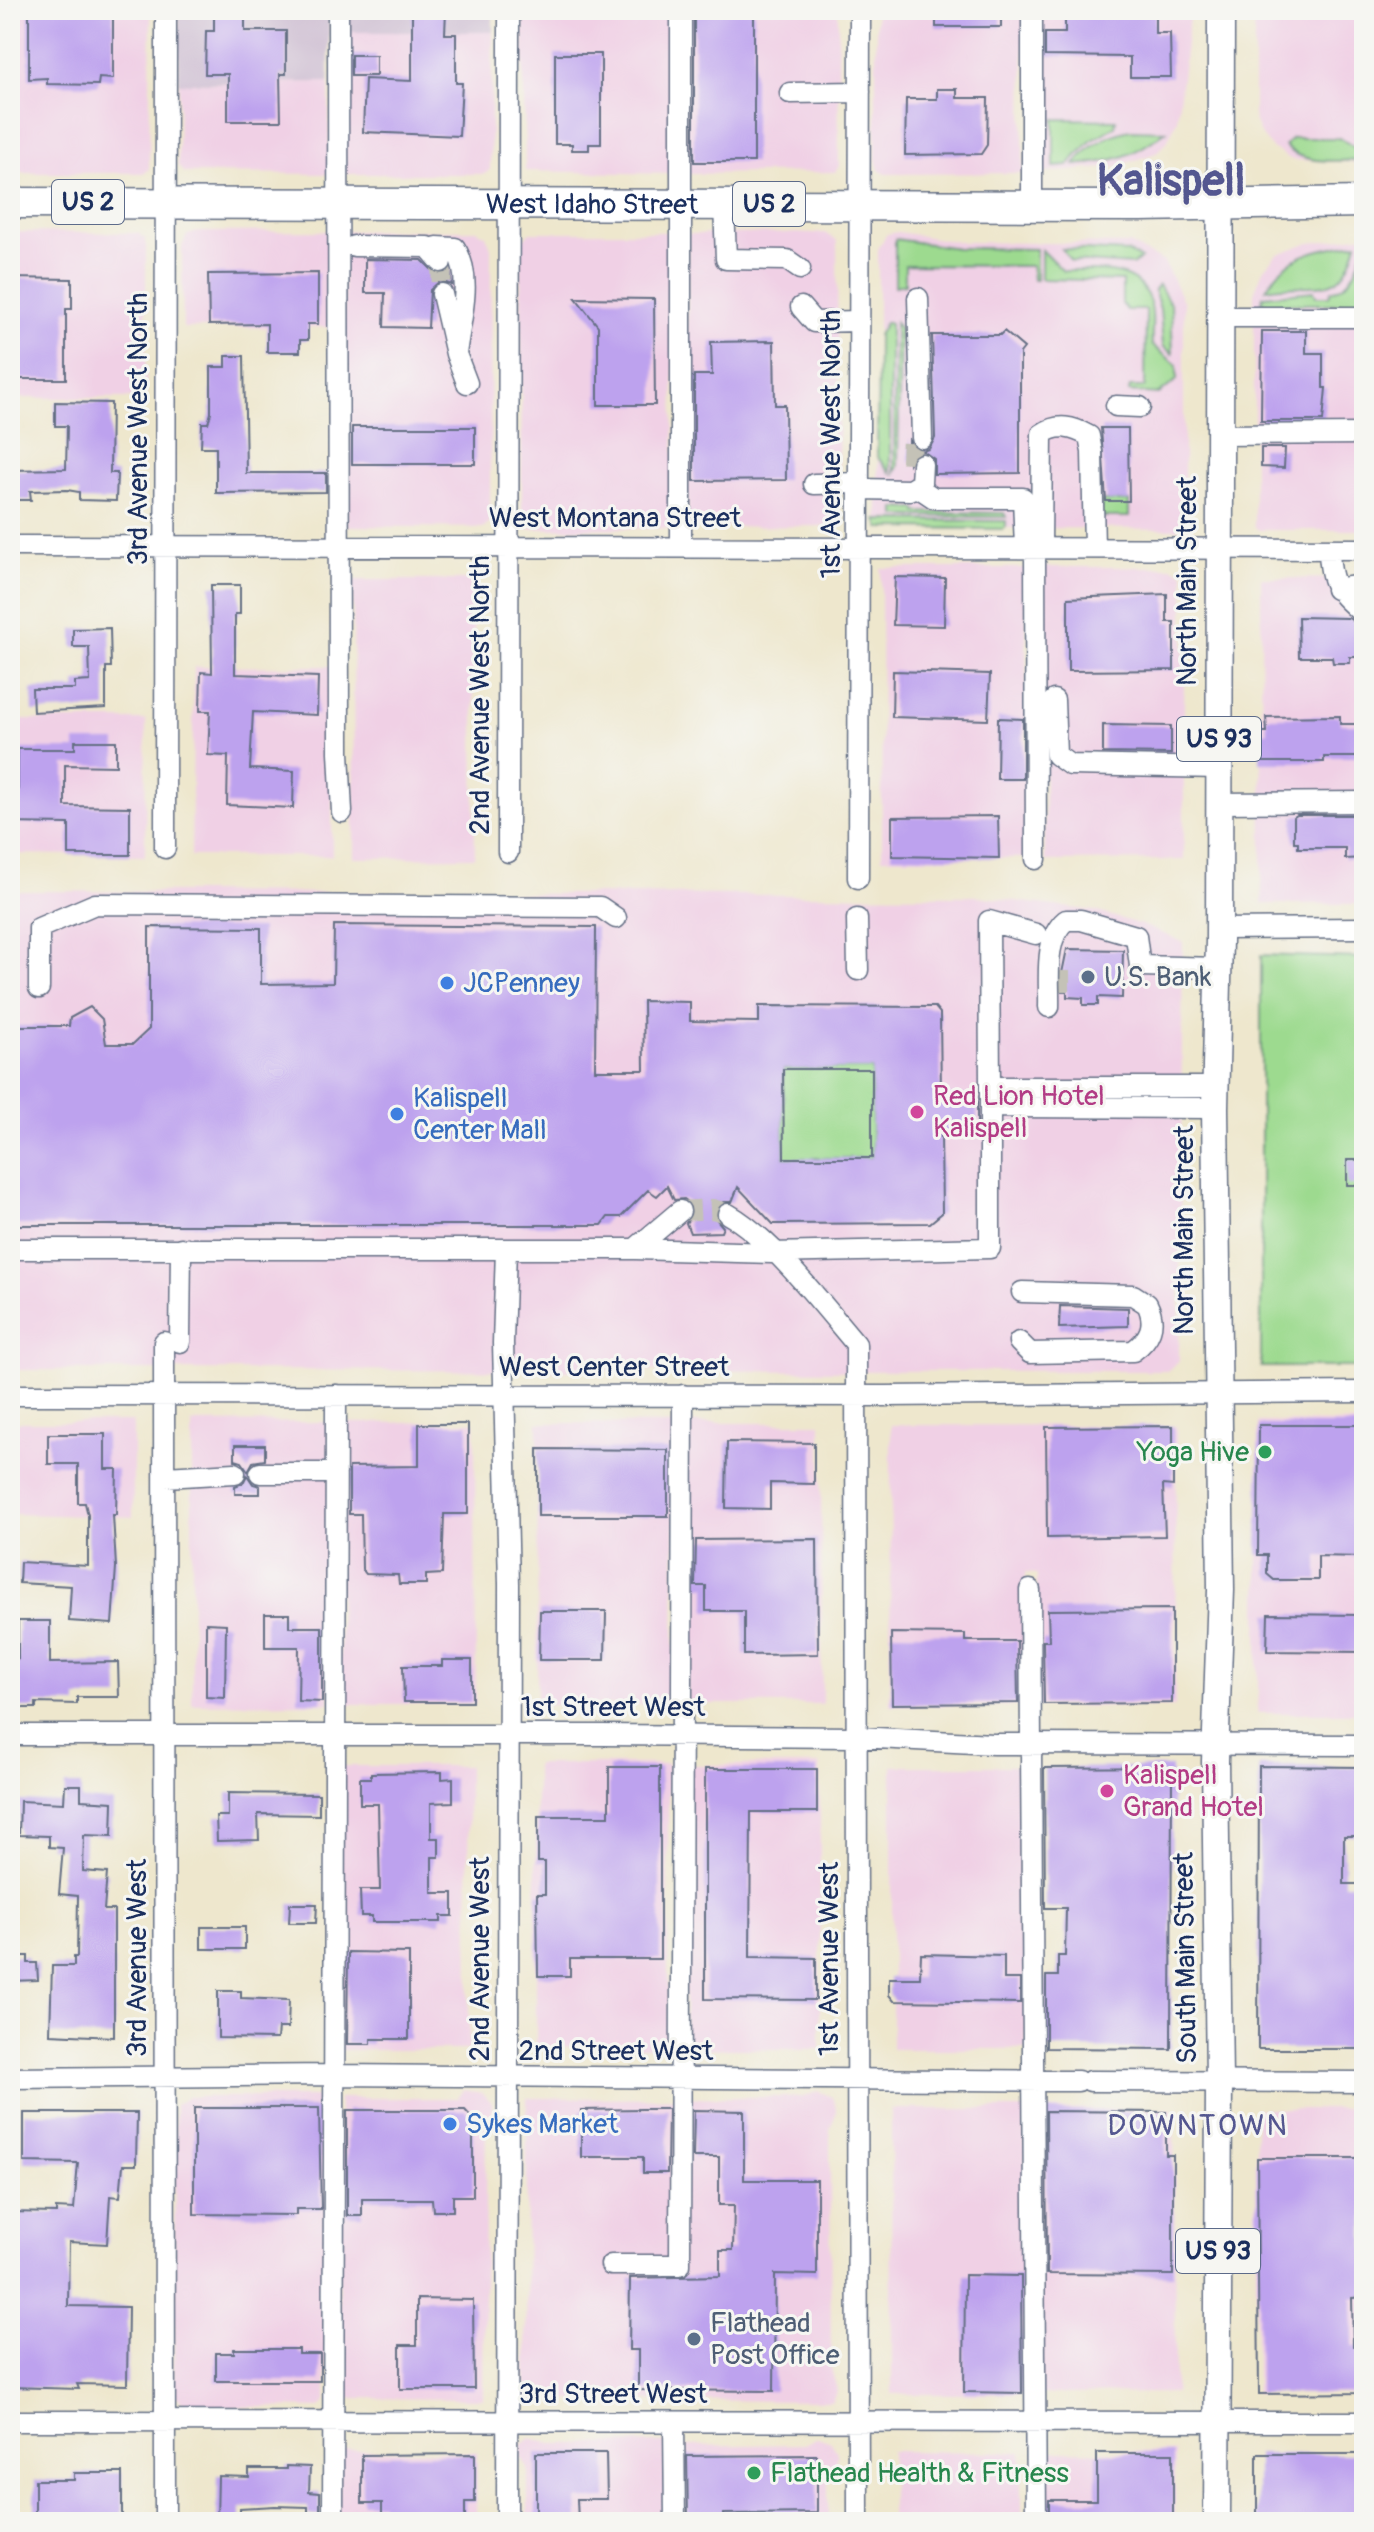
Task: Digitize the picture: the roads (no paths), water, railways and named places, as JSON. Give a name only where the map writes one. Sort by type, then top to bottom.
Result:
[{"type":"highway","name":"US 2","points":[[1221,205],[1364,202]]},
{"type":"highway","name":"West Idaho Street","points":[[10,203],[1221,205]]},
{"type":"main road","name":"North Main Street","points":[[1217,1393],[1221,10]]},
{"type":"main road","name":"South Main Street","points":[[1217,1393],[1221,1590],[1216,1745],[1219,2081],[1217,2522]]},
{"type":"street","name":"3rd Avenue West North","points":[[165,848],[166,10]]},
{"type":"street","points":[[338,10],[336,204],[346,295],[340,546],[342,812]]},
{"type":"street","name":"2nd Avenue West North","points":[[508,852],[509,10]]},
{"type":"street","points":[[681,10],[681,546]]},
{"type":"street","name":"1st Avenue West North","points":[[858,878],[860,10]]},
{"type":"street","points":[[1032,10],[1032,205]]},
{"type":"street","points":[[790,93],[860,92]]},
{"type":"street","points":[[724,204],[726,259],[787,260],[800,269]]},
{"type":"street","points":[[354,246],[439,255],[455,248],[464,262],[464,296],[456,354]]},
{"type":"street","points":[[446,294],[456,354],[467,383]]},
{"type":"street","points":[[917,438],[918,298]]},
{"type":"street","points":[[801,307],[814,322],[859,321]]},
{"type":"street","points":[[1220,317],[1364,317]]},
{"type":"street","points":[[1116,406],[1140,407]]},
{"type":"street","points":[[1036,859],[1034,548],[1042,434],[1051,428],[1074,427],[1089,436],[1094,548]]},
{"type":"street","points":[[1219,435],[1364,434]]},
{"type":"street","points":[[913,488],[917,464]]},
{"type":"street","points":[[814,484],[913,488],[934,498],[1023,498],[1034,548]]},
{"type":"street","name":"West Montana Street","points":[[10,546],[1364,549]]},
{"type":"street","points":[[1329,550],[1329,576],[1336,589],[1363,599]]},
{"type":"street","points":[[1336,589],[1363,599]]},
{"type":"street","points":[[1054,700],[1056,755],[1059,761],[1070,765],[1219,768]]},
{"type":"street","points":[[1219,803],[1364,802]]},
{"type":"street","points":[[39,988],[39,928],[95,904],[600,907],[616,918]]},
{"type":"street","points":[[857,919],[858,970]]},
{"type":"street","points":[[1048,1006],[1051,952],[1055,934],[1066,920],[1125,931],[1136,936],[1140,957]]},
{"type":"street","points":[[10,1249],[635,1249],[772,1253],[990,1248],[989,921],[1036,934]]},
{"type":"street","points":[[1219,929],[1364,928]]},
{"type":"street","points":[[1060,963],[1063,943],[1070,931],[1075,929],[1140,957],[1219,968]]},
{"type":"street","points":[[990,1097],[1035,1082],[1216,1097]]},
{"type":"street","points":[[1025,1112],[1035,1082]]},
{"type":"street","points":[[990,1097],[1025,1112],[1216,1097]]},
{"type":"street","points":[[635,1249],[680,1211]]},
{"type":"street","name":"1st Avenue West","points":[[728,1214],[742,1222],[856,1344],[858,2522]]},
{"type":"street","name":"3rd Avenue West","points":[[165,2522],[165,1395],[181,1248]]},
{"type":"street","name":"2nd Avenue West","points":[[506,1249],[509,1734],[507,2522]]},
{"type":"street","points":[[1019,1342],[1030,1353],[1133,1351],[1147,1342],[1152,1328],[1147,1304],[1133,1295],[1022,1292]]},
{"type":"street","name":"West Center Street","points":[[10,1395],[856,1397],[1364,1392]]},
{"type":"street","points":[[333,2522],[336,1395]]},
{"type":"street","points":[[611,2265],[680,2265],[683,1395]]},
{"type":"street","points":[[165,1477],[235,1473]]},
{"type":"street","points":[[260,1473],[336,1473]]},
{"type":"street","points":[[1030,1590],[1036,2522]]},
{"type":"street","name":"1st Street West","points":[[10,1735],[509,1734],[857,1737],[1030,1744],[1364,1745]]},
{"type":"street","name":"2nd Street West","points":[[10,2078],[334,2075],[681,2080],[1364,2082]]},
{"type":"street","name":"3rd Street West","points":[[10,2421],[1364,2422]]},
{"type":"street","points":[[674,2422],[675,2522]]},
{"type":"tunnel","points":[[441,262],[442,294]]},
{"type":"tunnel","points":[[911,463],[912,437]]},
{"type":"tunnel","points":[[1060,963],[1060,991]]},
{"type":"tunnel","points":[[680,1211],[713,1209],[728,1214]]},
{"type":"place","name":"U.S. Bank","points":[[1088,977]]},
{"type":"place","name":"JCPenney","points":[[447,983]]},
{"type":"place","name":"Red Lion Hotel Kalispell","points":[[917,1112]]},
{"type":"place","name":"Kalispell Center Mall","points":[[397,1114]]},
{"type":"place","name":"Yoga Hive","points":[[1265,1452]]},
{"type":"place","name":"Kalispell Grand Hotel","points":[[1107,1791]]},
{"type":"place","name":"Sykes Market","points":[[450,2124]]},
{"type":"place","name":"Flathead Post Office","points":[[694,2339]]},
{"type":"place","name":"Flathead Health & Fitness","points":[[754,2473]]},
{"type":"district","name":"Kalispell","points":[[1171,181]]},
{"type":"district","name":"DOWNTOWN","points":[[1198,2125]]}]
